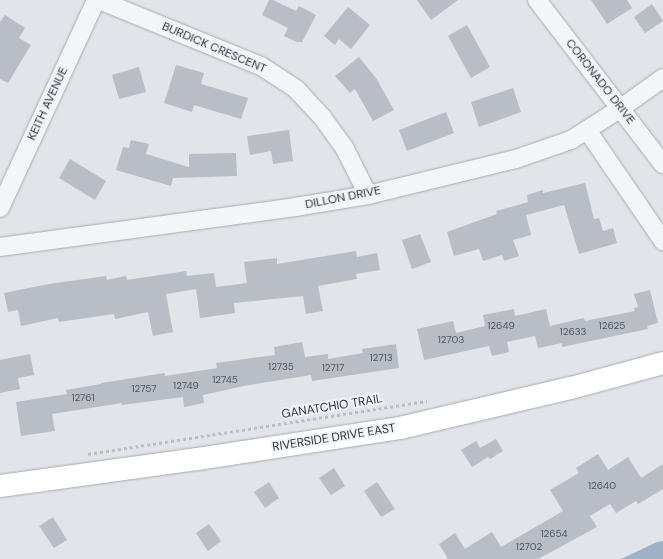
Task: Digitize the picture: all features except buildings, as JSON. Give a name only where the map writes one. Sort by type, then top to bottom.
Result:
[{"type":"main road","name":"RIVERSIDE DRIVE EAST","points":[[2,482],[400,428],[571,388],[663,363]]},
{"type":"street","name":"BURDICK CRESCENT","points":[[97,0],[261,66],[296,89],[322,117],[344,149],[368,195]]},
{"type":"street","name":"KEITH AVENUE","points":[[0,208],[97,0]]},
{"type":"street","name":"CORONADO DRIVE","points":[[537,0],[663,164]]},
{"type":"street","name":"DILLON DRIVE","points":[[0,247],[295,207],[368,195],[516,160],[571,140],[621,108],[663,78]]},
{"type":"street","points":[[587,130],[663,241]]},
{"type":"path","name":"GANATCHIO TRAIL","points":[[87,454],[431,401]]},
{"type":"water","points":[[663,541],[663,559],[621,559],[657,542]]}]
